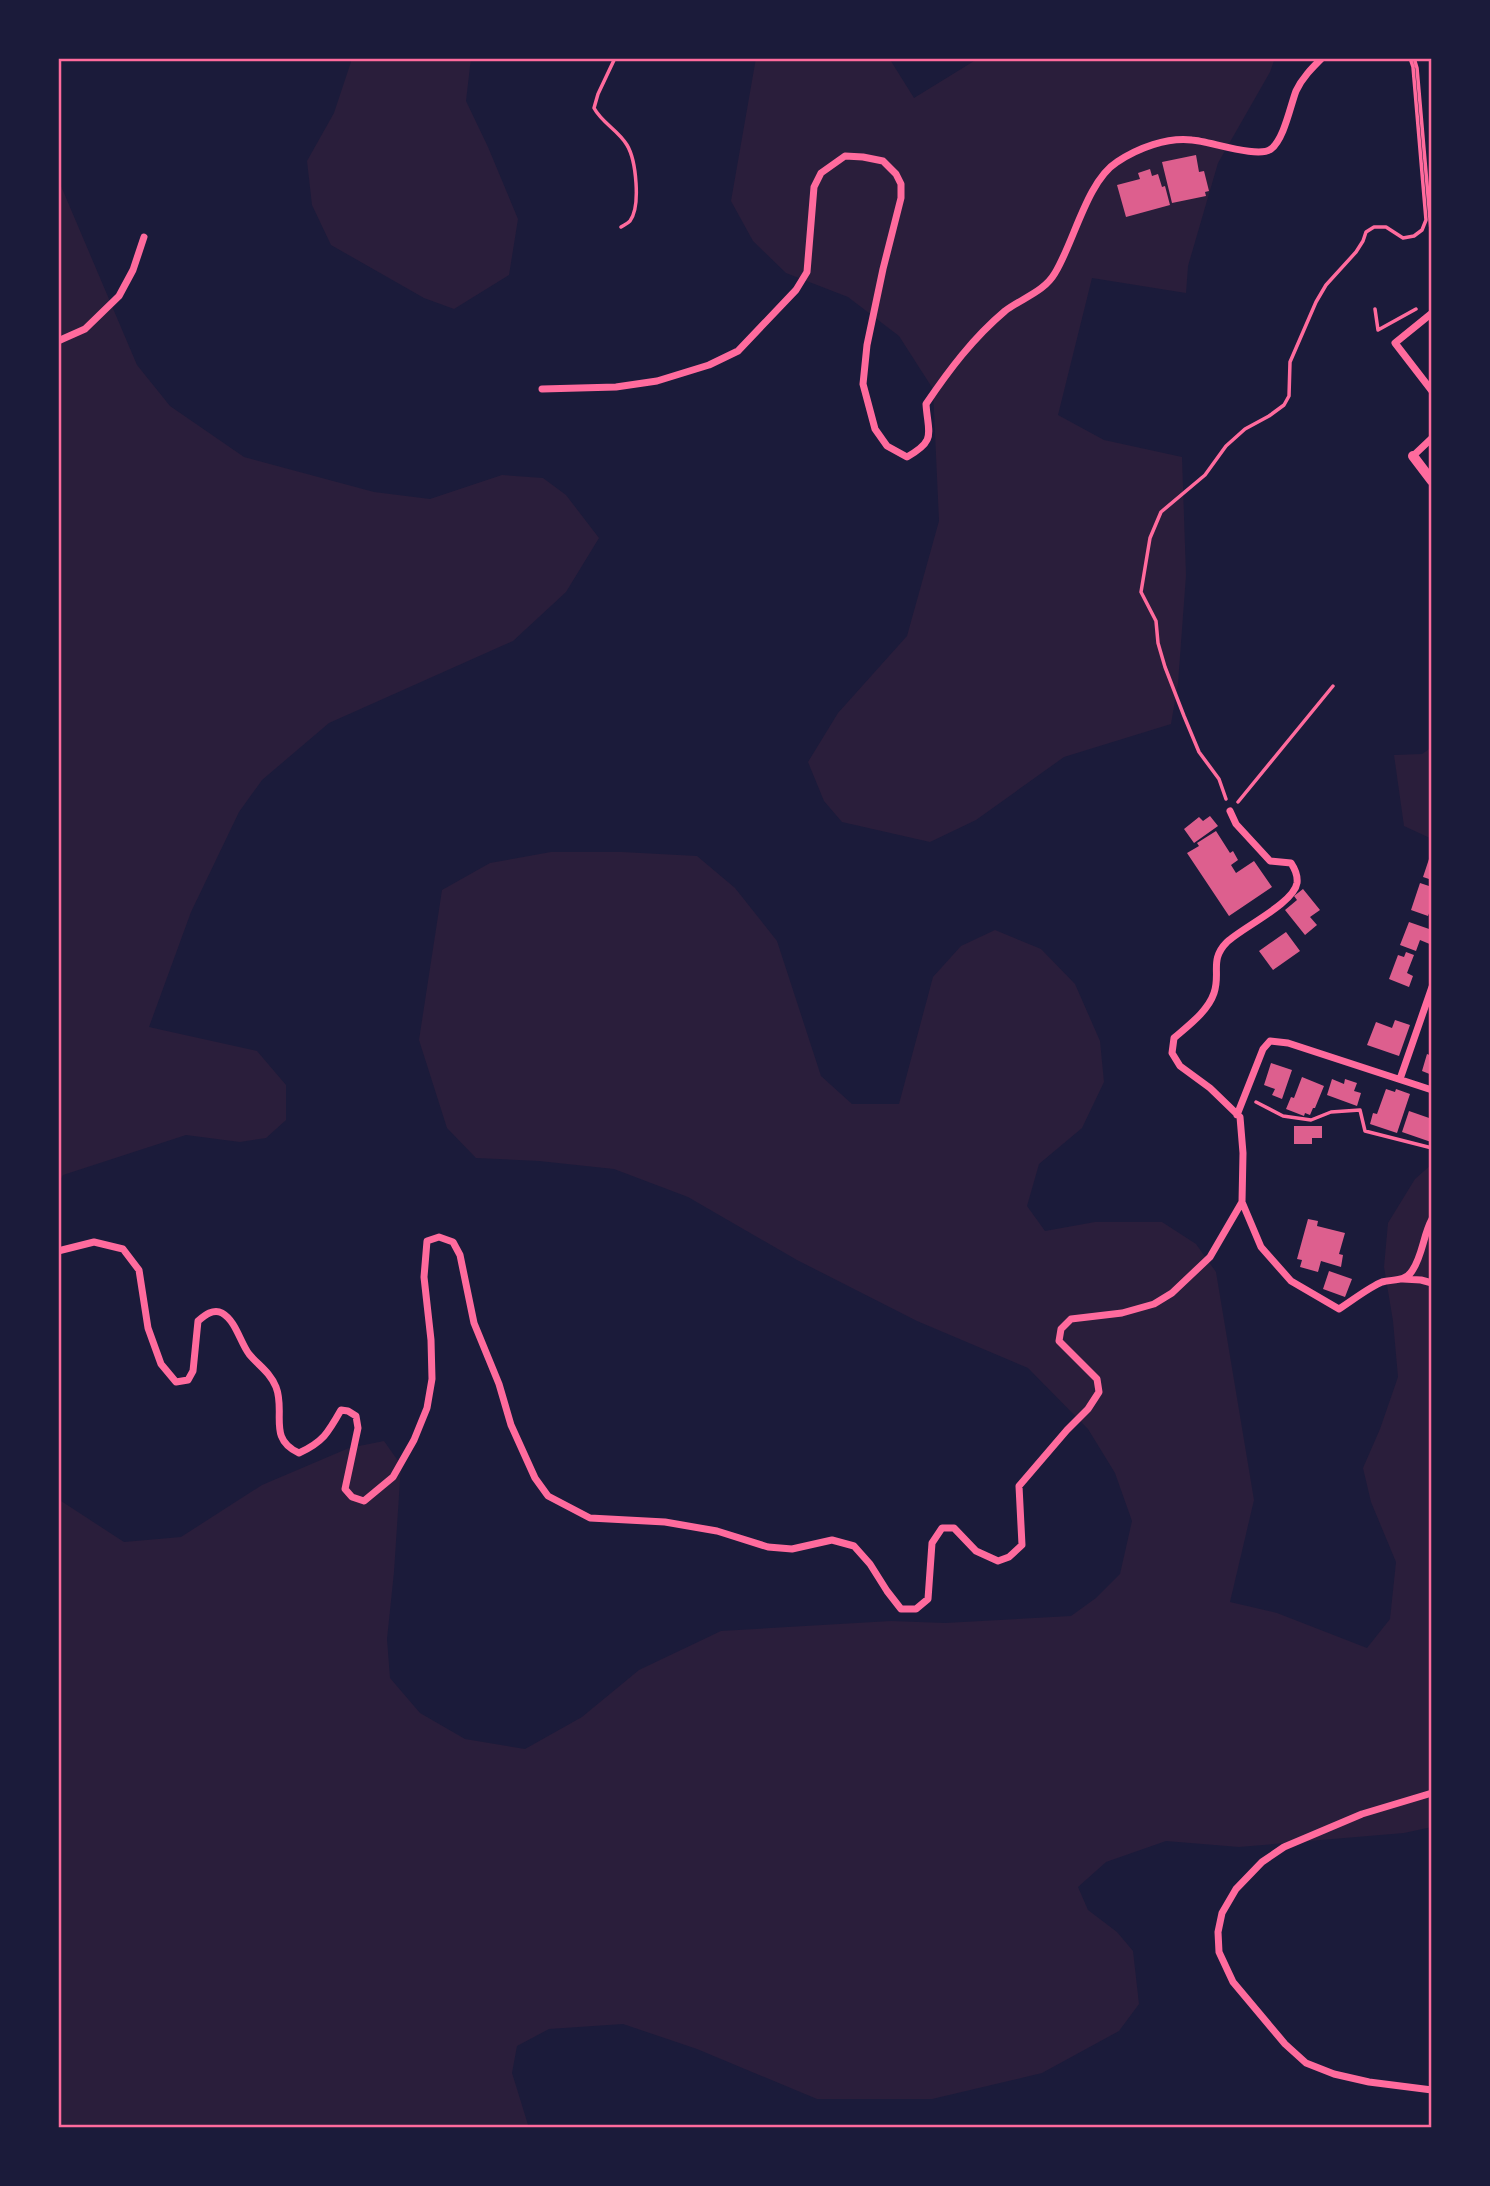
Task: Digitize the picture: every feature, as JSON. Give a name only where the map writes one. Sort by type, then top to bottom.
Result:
[{"type":"street","points":[[542,389],[616,387],[657,381],[709,365],[738,351],[796,290],[807,272],[814,187],[821,173],[845,156],[863,157],[883,161],[896,174],[901,184],[901,198],[867,345],[863,384],[875,429],[887,446],[907,457],[923,449],[930,435],[926,404],[950,369],[972,342],[1006,310],[1043,288],[1055,273],[1087,203],[1113,164],[1135,151],[1161,142],[1191,139],[1249,151],[1266,152],[1272,149],[1282,132],[1304,76],[1322,58]]},
{"type":"street","points":[[58,341],[85,328],[118,296],[133,270],[144,237]]},
{"type":"street","points":[[1432,313],[1395,343],[1432,391]]},
{"type":"street","points":[[1432,438],[1413,456],[1432,481]]},
{"type":"street","points":[[1230,811],[1236,824],[1270,861],[1291,863],[1296,871],[1297,884],[1290,896],[1228,941],[1217,954],[1214,993],[1198,1017],[1174,1038],[1172,1053],[1180,1066],[1210,1088],[1240,1117],[1243,1153],[1242,1202],[1261,1247],[1291,1281],[1339,1309],[1380,1283],[1403,1279],[1432,1283]]},
{"type":"street","points":[[1400,1079],[1432,987]]},
{"type":"street","points":[[1237,1115],[1262,1049],[1270,1041],[1288,1043],[1432,1090]]},
{"type":"street","points":[[58,1251],[94,1241],[123,1249],[139,1270],[148,1328],[161,1364],[176,1382],[188,1380],[193,1371],[198,1321],[207,1314],[223,1314],[248,1352],[269,1373],[277,1389],[281,1438],[286,1448],[299,1453],[317,1445],[341,1410],[348,1410],[356,1416],[358,1428],[345,1489],[352,1497],[364,1501],[393,1477],[414,1440],[427,1408],[432,1379],[424,1277],[427,1241],[439,1237],[453,1242],[460,1255],[474,1324],[499,1384],[511,1425],[535,1478],[548,1496],[590,1518],[665,1522],[717,1531],[768,1547],[792,1549],[832,1540],[854,1546],[901,1609],[916,1609],[928,1599],[932,1543],[942,1528],[954,1528],[976,1551],[998,1561],[1009,1557],[1022,1545],[1019,1486],[1088,1409],[1099,1392],[1097,1379],[1059,1341],[1061,1329],[1070,1319],[1122,1313],[1154,1304],[1172,1293],[1210,1257],[1242,1202]]},
{"type":"street","points":[[1403,1279],[1410,1274],[1422,1252],[1432,1219]]},
{"type":"street","points":[[1432,1793],[1362,1814],[1284,1847],[1262,1862],[1236,1889],[1222,1913],[1218,1932],[1219,1952],[1233,1982],[1285,2045],[1306,2063],[1334,2074],[1369,2082],[1432,2090]]},
{"type":"path","points":[[615,58],[594,107],[600,118],[627,145],[631,155],[637,200],[631,220],[621,227]]},
{"type":"path","points":[[1412,58],[1417,68],[1432,242]]},
{"type":"path","points":[[1230,811],[1219,779],[1199,752],[1184,716],[1165,667],[1158,643],[1156,621],[1141,592],[1150,538],[1161,512],[1205,475],[1226,446],[1245,429],[1284,405],[1289,396],[1290,362],[1316,302],[1326,285],[1356,252],[1366,232],[1374,227],[1386,227],[1404,238],[1414,236],[1422,230],[1426,220],[1412,58]]},
{"type":"path","points":[[1375,309],[1378,330],[1414,309]]},
{"type":"path","points":[[1230,811],[1333,686]]},
{"type":"path","points":[[1245,1097],[1283,1116],[1311,1120],[1331,1112],[1360,1110],[1365,1131],[1432,1148]]},
{"type":"shaded area","points":[[350,58],[471,58],[466,101],[518,219],[509,275],[454,309],[424,298],[331,245],[312,205],[307,161],[334,113]]},
{"type":"shaded area","points":[[756,58],[889,58],[914,98],[979,58],[1275,58],[1270,72],[1218,163],[1188,266],[1186,293],[1092,278],[1058,415],[1104,440],[1182,457],[1186,575],[1178,683],[1171,724],[1064,757],[976,820],[930,842],[842,822],[824,801],[808,762],[838,713],[907,636],[939,521],[933,389],[899,336],[848,297],[786,273],[753,241],[731,201]]},
{"type":"shaded area","points":[[58,179],[137,365],[170,406],[244,457],[374,492],[430,499],[502,475],[543,478],[566,495],[599,538],[566,592],[513,641],[329,723],[262,780],[239,812],[191,912],[149,1027],[257,1051],[286,1085],[286,1120],[266,1138],[240,1142],[186,1135],[63,1175],[58,1184]]},
{"type":"shaded area","points":[[1432,747],[1432,839],[1404,826],[1394,755],[1422,754]]},
{"type":"shaded area","points":[[551,852],[697,856],[735,888],[777,941],[821,1076],[852,1104],[899,1104],[933,977],[961,946],[995,930],[1041,949],[1075,984],[1100,1041],[1104,1082],[1082,1128],[1039,1164],[1027,1206],[1045,1231],[1095,1222],[1162,1222],[1196,1244],[1216,1272],[1254,1500],[1230,1602],[1277,1613],[1367,1648],[1390,1619],[1396,1562],[1371,1502],[1363,1468],[1398,1377],[1393,1321],[1384,1267],[1388,1223],[1415,1179],[1432,1164],[1432,1827],[1404,1833],[1239,1847],[1166,1841],[1106,1862],[1078,1887],[1088,1910],[1117,1932],[1133,1951],[1139,2004],[1119,2031],[1042,2073],[932,2099],[817,2099],[697,2049],[623,2024],[549,2029],[517,2046],[512,2073],[529,2128],[58,2128],[58,1499],[124,1542],[181,1537],[262,1485],[349,1448],[384,1441],[401,1465],[387,1639],[390,1678],[420,1713],[465,1739],[525,1749],[582,1717],[639,1670],[721,1631],[891,1621],[945,1623],[1071,1616],[1096,1598],[1120,1574],[1132,1521],[1115,1473],[1088,1429],[1028,1368],[917,1321],[797,1260],[688,1197],[614,1169],[476,1158],[447,1128],[419,1040],[442,890],[490,863]]},
{"type":"building","points":[[1196,155],[1199,172],[1204,171],[1209,191],[1205,192],[1206,196],[1172,203],[1162,162]]},
{"type":"building","points":[[1150,169],[1152,176],[1158,174],[1162,187],[1165,186],[1170,205],[1126,217],[1117,185],[1140,179],[1138,173]]},
{"type":"building","points":[[1210,816],[1218,826],[1194,843],[1184,829],[1199,817],[1203,821]]},
{"type":"building","points":[[1216,831],[1230,853],[1233,851],[1238,860],[1231,865],[1236,873],[1254,861],[1272,887],[1229,916],[1187,853]]},
{"type":"building","points":[[1432,850],[1432,880],[1423,877]]},
{"type":"building","points":[[1420,883],[1432,887],[1432,906],[1428,916],[1411,910]]},
{"type":"building","points":[[1303,889],[1320,910],[1310,917],[1317,925],[1305,935],[1285,910],[1297,900],[1294,896]]},
{"type":"building","points":[[1409,922],[1432,930],[1432,945],[1420,940],[1416,951],[1400,945]]},
{"type":"building","points":[[1286,932],[1300,951],[1273,970],[1259,951]]},
{"type":"building","points":[[1406,952],[1414,955],[1407,973],[1413,976],[1409,987],[1389,979],[1398,955],[1404,957]]},
{"type":"building","points":[[1395,1020],[1410,1025],[1399,1056],[1367,1045],[1376,1022],[1392,1028]]},
{"type":"building","points":[[1427,1054],[1432,1056],[1432,1075],[1422,1071]]},
{"type":"building","points":[[1271,1063],[1292,1070],[1282,1099],[1272,1095],[1275,1089],[1264,1085]]},
{"type":"building","points":[[1302,1077],[1324,1086],[1315,1108],[1310,1115],[1305,1113],[1304,1116],[1286,1109],[1291,1097],[1294,1098]]},
{"type":"building","points":[[1332,1079],[1344,1084],[1345,1079],[1357,1083],[1354,1091],[1361,1093],[1357,1106],[1327,1095]]},
{"type":"building","points":[[1386,1089],[1410,1094],[1397,1133],[1370,1124],[1373,1113],[1377,1114]]},
{"type":"building","points":[[1409,1111],[1432,1119],[1431,1142],[1402,1132]]},
{"type":"building","points":[[1294,1126],[1322,1126],[1322,1138],[1312,1138],[1312,1144],[1294,1144]]},
{"type":"building","points":[[1308,1219],[1318,1221],[1317,1226],[1345,1233],[1339,1254],[1343,1255],[1341,1267],[1321,1261],[1318,1272],[1300,1267],[1302,1260],[1297,1259]]},
{"type":"building","points":[[1329,1271],[1352,1279],[1345,1297],[1323,1289]]}]
